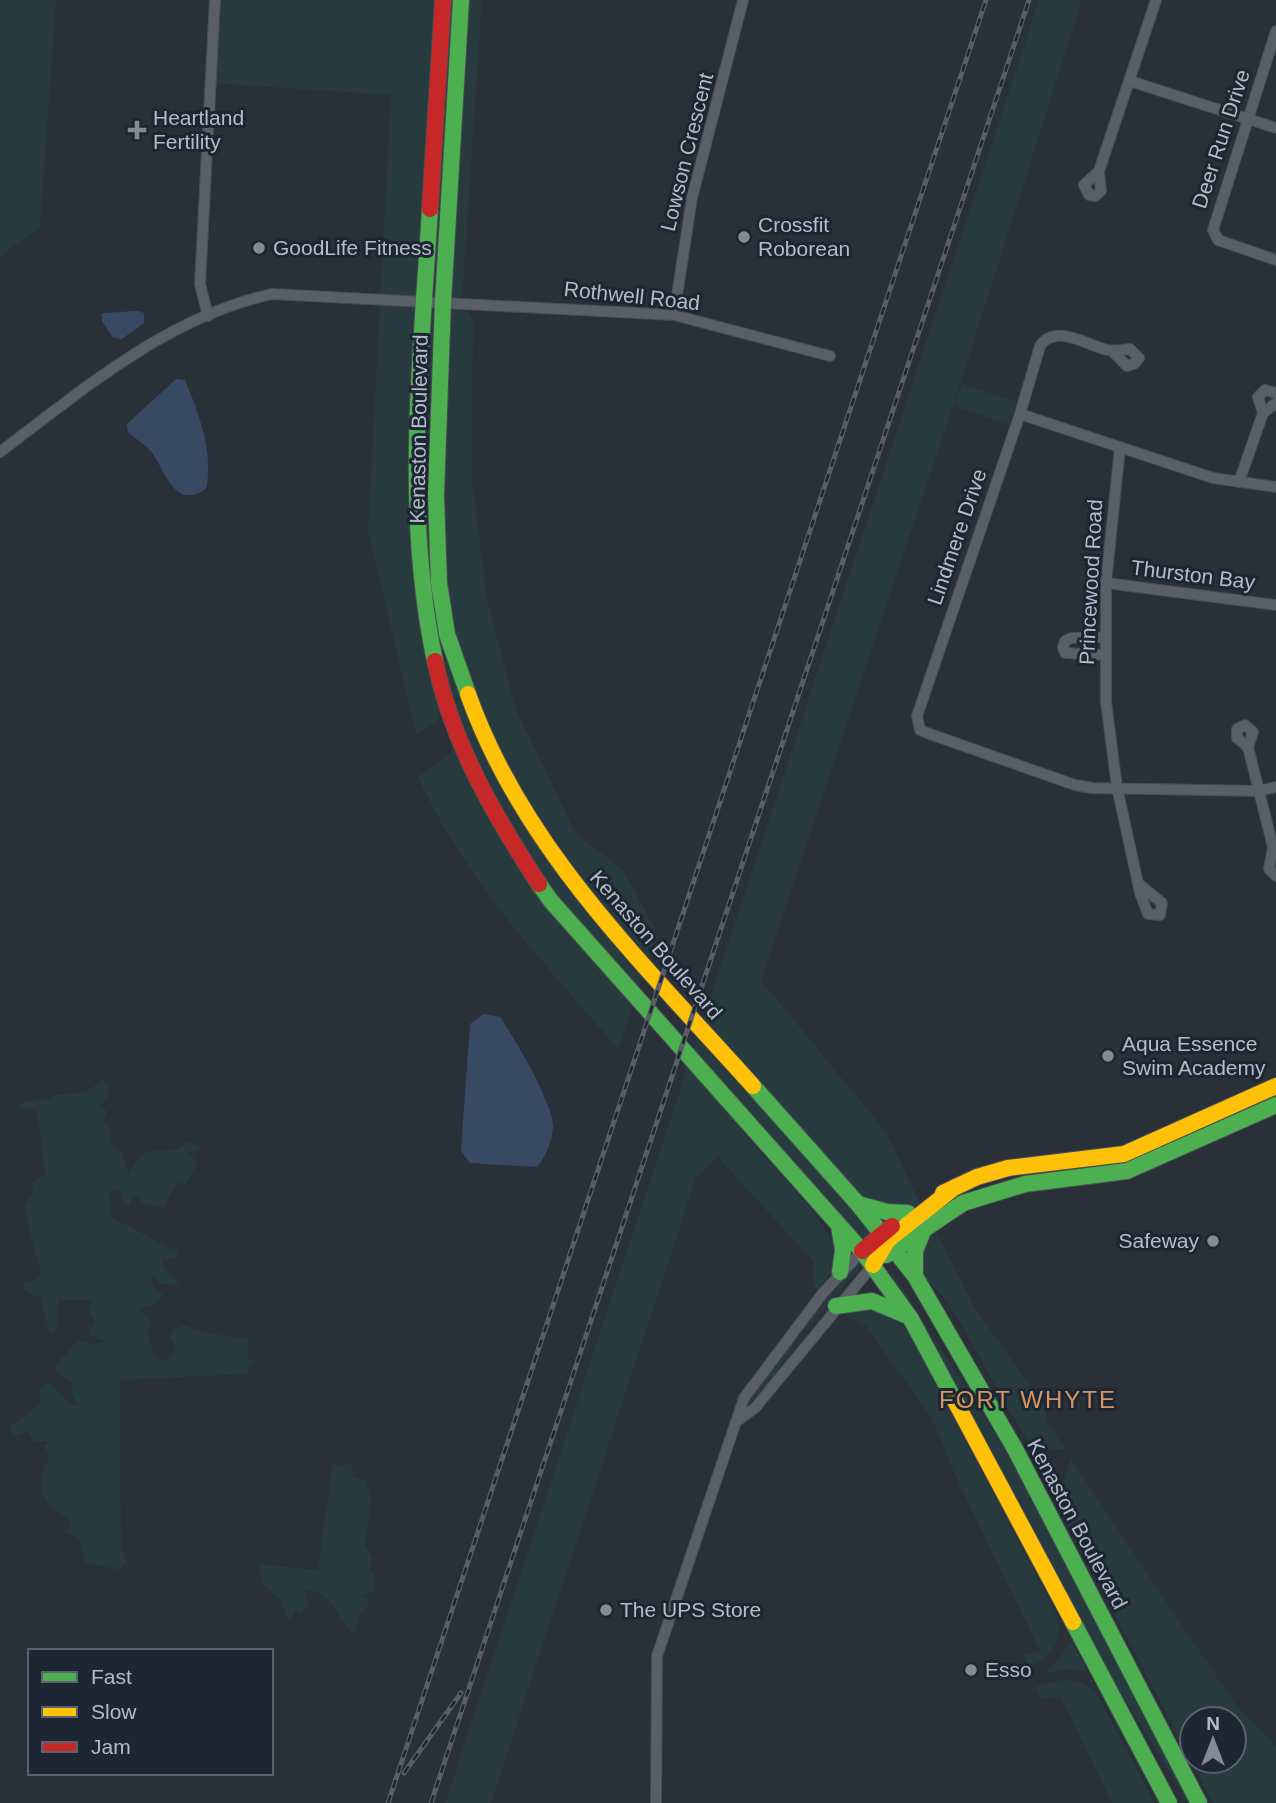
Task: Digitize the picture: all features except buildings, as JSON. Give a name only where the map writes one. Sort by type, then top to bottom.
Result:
[{"type":"main road","name":"Kenaston Boulevard","points":[[443,0],[417,425],[416,504],[424,610],[437,671],[471,769],[499,823],[551,901],[862,1251],[911,1320],[1169,1803]]},
{"type":"main road","name":"Kenaston Boulevard","points":[[461,0],[443,301],[436,495],[439,583],[447,634],[485,742],[516,801],[571,881],[858,1204],[915,1276],[1015,1449],[1199,1803]]},
{"type":"main road","points":[[873,1265],[908,1213],[956,1186],[1008,1168],[1124,1154],[1276,1086]]},
{"type":"main road","points":[[862,1251],[925,1226],[963,1203],[993,1192],[1025,1184],[1127,1171],[1276,1105]]},
{"type":"main road","points":[[888,1241],[956,1186]]},
{"type":"main road","points":[[858,1204],[887,1212],[908,1213]]},
{"type":"main road","points":[[839,1226],[843,1250],[840,1272]]},
{"type":"main road","points":[[915,1276],[915,1251],[925,1226]]},
{"type":"main road","points":[[836,1306],[871,1299],[882,1301],[911,1320]]},
{"type":"street","points":[[208,316],[200,284],[215,0]]},
{"type":"street","name":"Lowson Crescent","points":[[674,315],[692,198],[743,0]]},
{"type":"street","points":[[1099,171],[1156,0]]},
{"type":"street","name":"Deer Run Drive","points":[[1276,31],[1213,230],[1218,240],[1276,260]]},
{"type":"street","points":[[1130,81],[1276,128]]},
{"type":"street","name":"Rothwell Road","points":[[0,453],[112,366],[240,301],[272,294],[674,315],[830,356]]},
{"type":"street","points":[[1112,351],[1056,334],[1047,337],[1040,346],[1020,414],[1213,478],[1276,486]]},
{"type":"street","points":[[1263,413],[1258,397],[1265,390],[1276,393]]},
{"type":"street","points":[[1239,482],[1263,413],[1276,404]]},
{"type":"street","name":"Lindmere Drive","points":[[1020,414],[917,723],[920,730],[927,733],[1067,782],[1092,788],[1117,787]]},
{"type":"street","name":"Princewood Road","points":[[1120,447],[1106,583],[1104,655],[1117,787],[1139,884]]},
{"type":"street","name":"Thurston Bay","points":[[1106,583],[1276,605]]},
{"type":"street","points":[[1104,637],[1071,638],[1065,641],[1063,647],[1065,653],[1072,656],[1104,655]]},
{"type":"street","points":[[1248,747],[1274,850],[1269,869],[1276,876]]},
{"type":"street","points":[[1117,787],[1259,791],[1276,787]]},
{"type":"street","points":[[656,1803],[657,1656],[744,1398],[840,1272],[862,1251]]},
{"type":"street","points":[[736,1422],[755,1408],[836,1306],[873,1265]]},
{"type":"green space","points":[[0,0],[56,0],[40,227],[0,257]]},
{"type":"green space","points":[[215,0],[443,0],[425,300],[442,301],[463,0],[482,0],[462,302],[473,320],[472,480],[487,598],[515,707],[576,834],[623,870],[658,934],[618,1049],[535,953],[483,886],[437,815],[418,777],[451,753],[458,734],[437,675],[439,721],[416,734],[368,530],[391,95],[210,83]]},
{"type":"green space","points":[[1039,0],[1082,0],[953,407],[761,980],[886,1132],[921,1205],[908,1213],[859,1204],[883,1234],[862,1251],[749,1127],[743,1133],[811,1209],[832,1240],[836,1251],[834,1262],[828,1277],[818,1290],[814,1287],[813,1261],[718,1157],[696,1178],[491,1803],[445,1803]]},
{"type":"green space","points":[[962,384],[1017,402],[1009,425],[954,406]]},
{"type":"green space","points":[[103,1080],[109,1087],[107,1098],[100,1105],[107,1111],[103,1121],[109,1124],[112,1147],[122,1153],[129,1176],[142,1155],[174,1150],[187,1141],[200,1147],[196,1153],[187,1152],[195,1159],[196,1166],[185,1186],[179,1182],[176,1184],[163,1208],[143,1204],[135,1195],[129,1206],[121,1200],[123,1194],[115,1188],[109,1193],[112,1218],[179,1251],[177,1258],[161,1260],[169,1275],[179,1282],[176,1285],[161,1284],[153,1276],[151,1284],[163,1295],[156,1304],[141,1308],[141,1312],[152,1321],[147,1331],[155,1357],[162,1361],[173,1356],[175,1346],[170,1338],[173,1330],[184,1325],[205,1333],[249,1339],[248,1358],[253,1362],[247,1369],[248,1374],[120,1380],[121,1546],[127,1563],[120,1570],[85,1562],[80,1539],[65,1532],[71,1525],[44,1497],[41,1484],[49,1456],[45,1447],[48,1441],[33,1442],[28,1431],[16,1436],[10,1432],[11,1426],[40,1404],[40,1389],[46,1383],[52,1384],[72,1406],[77,1405],[71,1390],[73,1382],[57,1374],[54,1367],[78,1340],[90,1344],[108,1342],[88,1335],[95,1321],[88,1311],[92,1300],[58,1300],[57,1331],[50,1334],[40,1298],[24,1290],[24,1283],[33,1281],[41,1274],[25,1205],[32,1195],[33,1181],[45,1175],[37,1112],[28,1108],[22,1110],[18,1106],[27,1101],[51,1099],[55,1095],[86,1092]]},
{"type":"green space","points":[[936,1231],[975,1308],[1045,1407],[1047,1422],[1065,1449],[1043,1450],[1028,1441],[956,1316],[926,1279],[922,1265],[923,1254]]},
{"type":"green space","points":[[857,1264],[860,1268],[800,1336],[774,1376],[747,1408],[748,1400],[844,1274]]},
{"type":"green space","points":[[893,1273],[1018,1470],[1193,1803],[1187,1803],[1099,1656],[977,1423],[890,1274]]},
{"type":"green space","points":[[867,1304],[896,1316],[908,1332],[1058,1617],[1058,1635],[1054,1648],[1037,1663],[1028,1667],[1024,1655],[1040,1651],[960,1486],[931,1417],[865,1325],[843,1314]]},
{"type":"green space","points":[[1071,1459],[1236,1705],[1178,1705],[1178,1736],[1068,1525],[1063,1499]]},
{"type":"green space","points":[[333,1460],[336,1465],[352,1464],[353,1478],[366,1480],[371,1500],[365,1545],[372,1558],[369,1570],[376,1576],[374,1590],[363,1596],[370,1603],[362,1611],[353,1634],[331,1603],[311,1590],[305,1592],[309,1605],[300,1614],[295,1611],[291,1619],[287,1618],[280,1599],[263,1585],[258,1564],[318,1570]]},
{"type":"green space","points":[[1068,1644],[1073,1645],[1086,1668],[1084,1672],[1069,1669],[1044,1674],[1061,1656]]},
{"type":"green space","points":[[1066,1679],[1084,1684],[1096,1693],[1155,1803],[1112,1803],[1061,1697],[1041,1699],[1035,1687]]},
{"type":"green space","points":[[1248,1718],[1276,1746],[1276,1803],[1213,1803],[1198,1775],[1248,1775]]},
{"type":"water","points":[[102,313],[144,313],[144,323],[122,339],[113,338],[102,321]]},
{"type":"water","points":[[176,379],[185,380],[207,447],[206,489],[195,495],[185,495],[177,491],[150,450],[128,432],[127,424]]},
{"type":"water","points":[[484,1014],[500,1017],[523,1054],[547,1102],[553,1131],[548,1148],[537,1167],[470,1163],[461,1151],[470,1024]]},
{"type":"railway","points":[[388,1803],[986,0]]},
{"type":"railway","points":[[431,1803],[1029,0]]},
{"type":"railway","points":[[404,1773],[461,1693]]},
{"type":"traffic: fast","points":[[461,0],[443,301],[436,495],[439,583],[447,634],[468,694]]},
{"type":"traffic: fast","points":[[430,209],[419,379],[417,492],[419,549],[435,661]]},
{"type":"traffic: fast","points":[[539,884],[551,901],[862,1251],[911,1319],[955,1401]]},
{"type":"traffic: fast","points":[[753,1086],[858,1204],[915,1276],[1015,1449],[1199,1803]]},
{"type":"traffic: fast","points":[[886,1255],[963,1203],[1025,1184],[1127,1171],[1276,1105]]},
{"type":"traffic: fast","points":[[858,1204],[887,1212],[908,1213]]},
{"type":"traffic: fast","points":[[839,1226],[843,1250],[840,1272]]},
{"type":"traffic: fast","points":[[915,1276],[915,1251],[925,1226]]},
{"type":"traffic: fast","points":[[836,1306],[872,1301],[905,1315]]},
{"type":"traffic: fast","points":[[1073,1622],[1169,1803]]},
{"type":"traffic: slow","points":[[468,694],[492,751],[521,804],[554,855],[630,950],[753,1086]]},
{"type":"traffic: slow","points":[[943,1193],[977,1177],[1008,1168],[1124,1154],[1276,1086]]},
{"type":"traffic: slow","points":[[873,1265],[888,1240],[955,1187]]},
{"type":"traffic: slow","points":[[955,1401],[1073,1622]]},
{"type":"traffic: jam","points":[[430,209],[443,0]]},
{"type":"traffic: jam","points":[[435,661],[452,721],[476,777],[539,884]]},
{"type":"traffic: jam","points":[[862,1251],[892,1226]]},
{"type":"place","name":"Heartland Fertility","points":[[137,130]]},
{"type":"place","name":"Crossfit Roborean","points":[[744,237]]},
{"type":"place","name":"GoodLife Fitness","points":[[259,248]]},
{"type":"place","name":"Aqua Essence Swim Academy","points":[[1108,1056]]},
{"type":"place","name":"Safeway","points":[[1213,1241]]},
{"type":"place","name":"The UPS Store","points":[[606,1610]]},
{"type":"place","name":"Esso","points":[[971,1670]]},
{"type":"district","name":"FORT WHYTE","points":[[1028,1400]]}]
